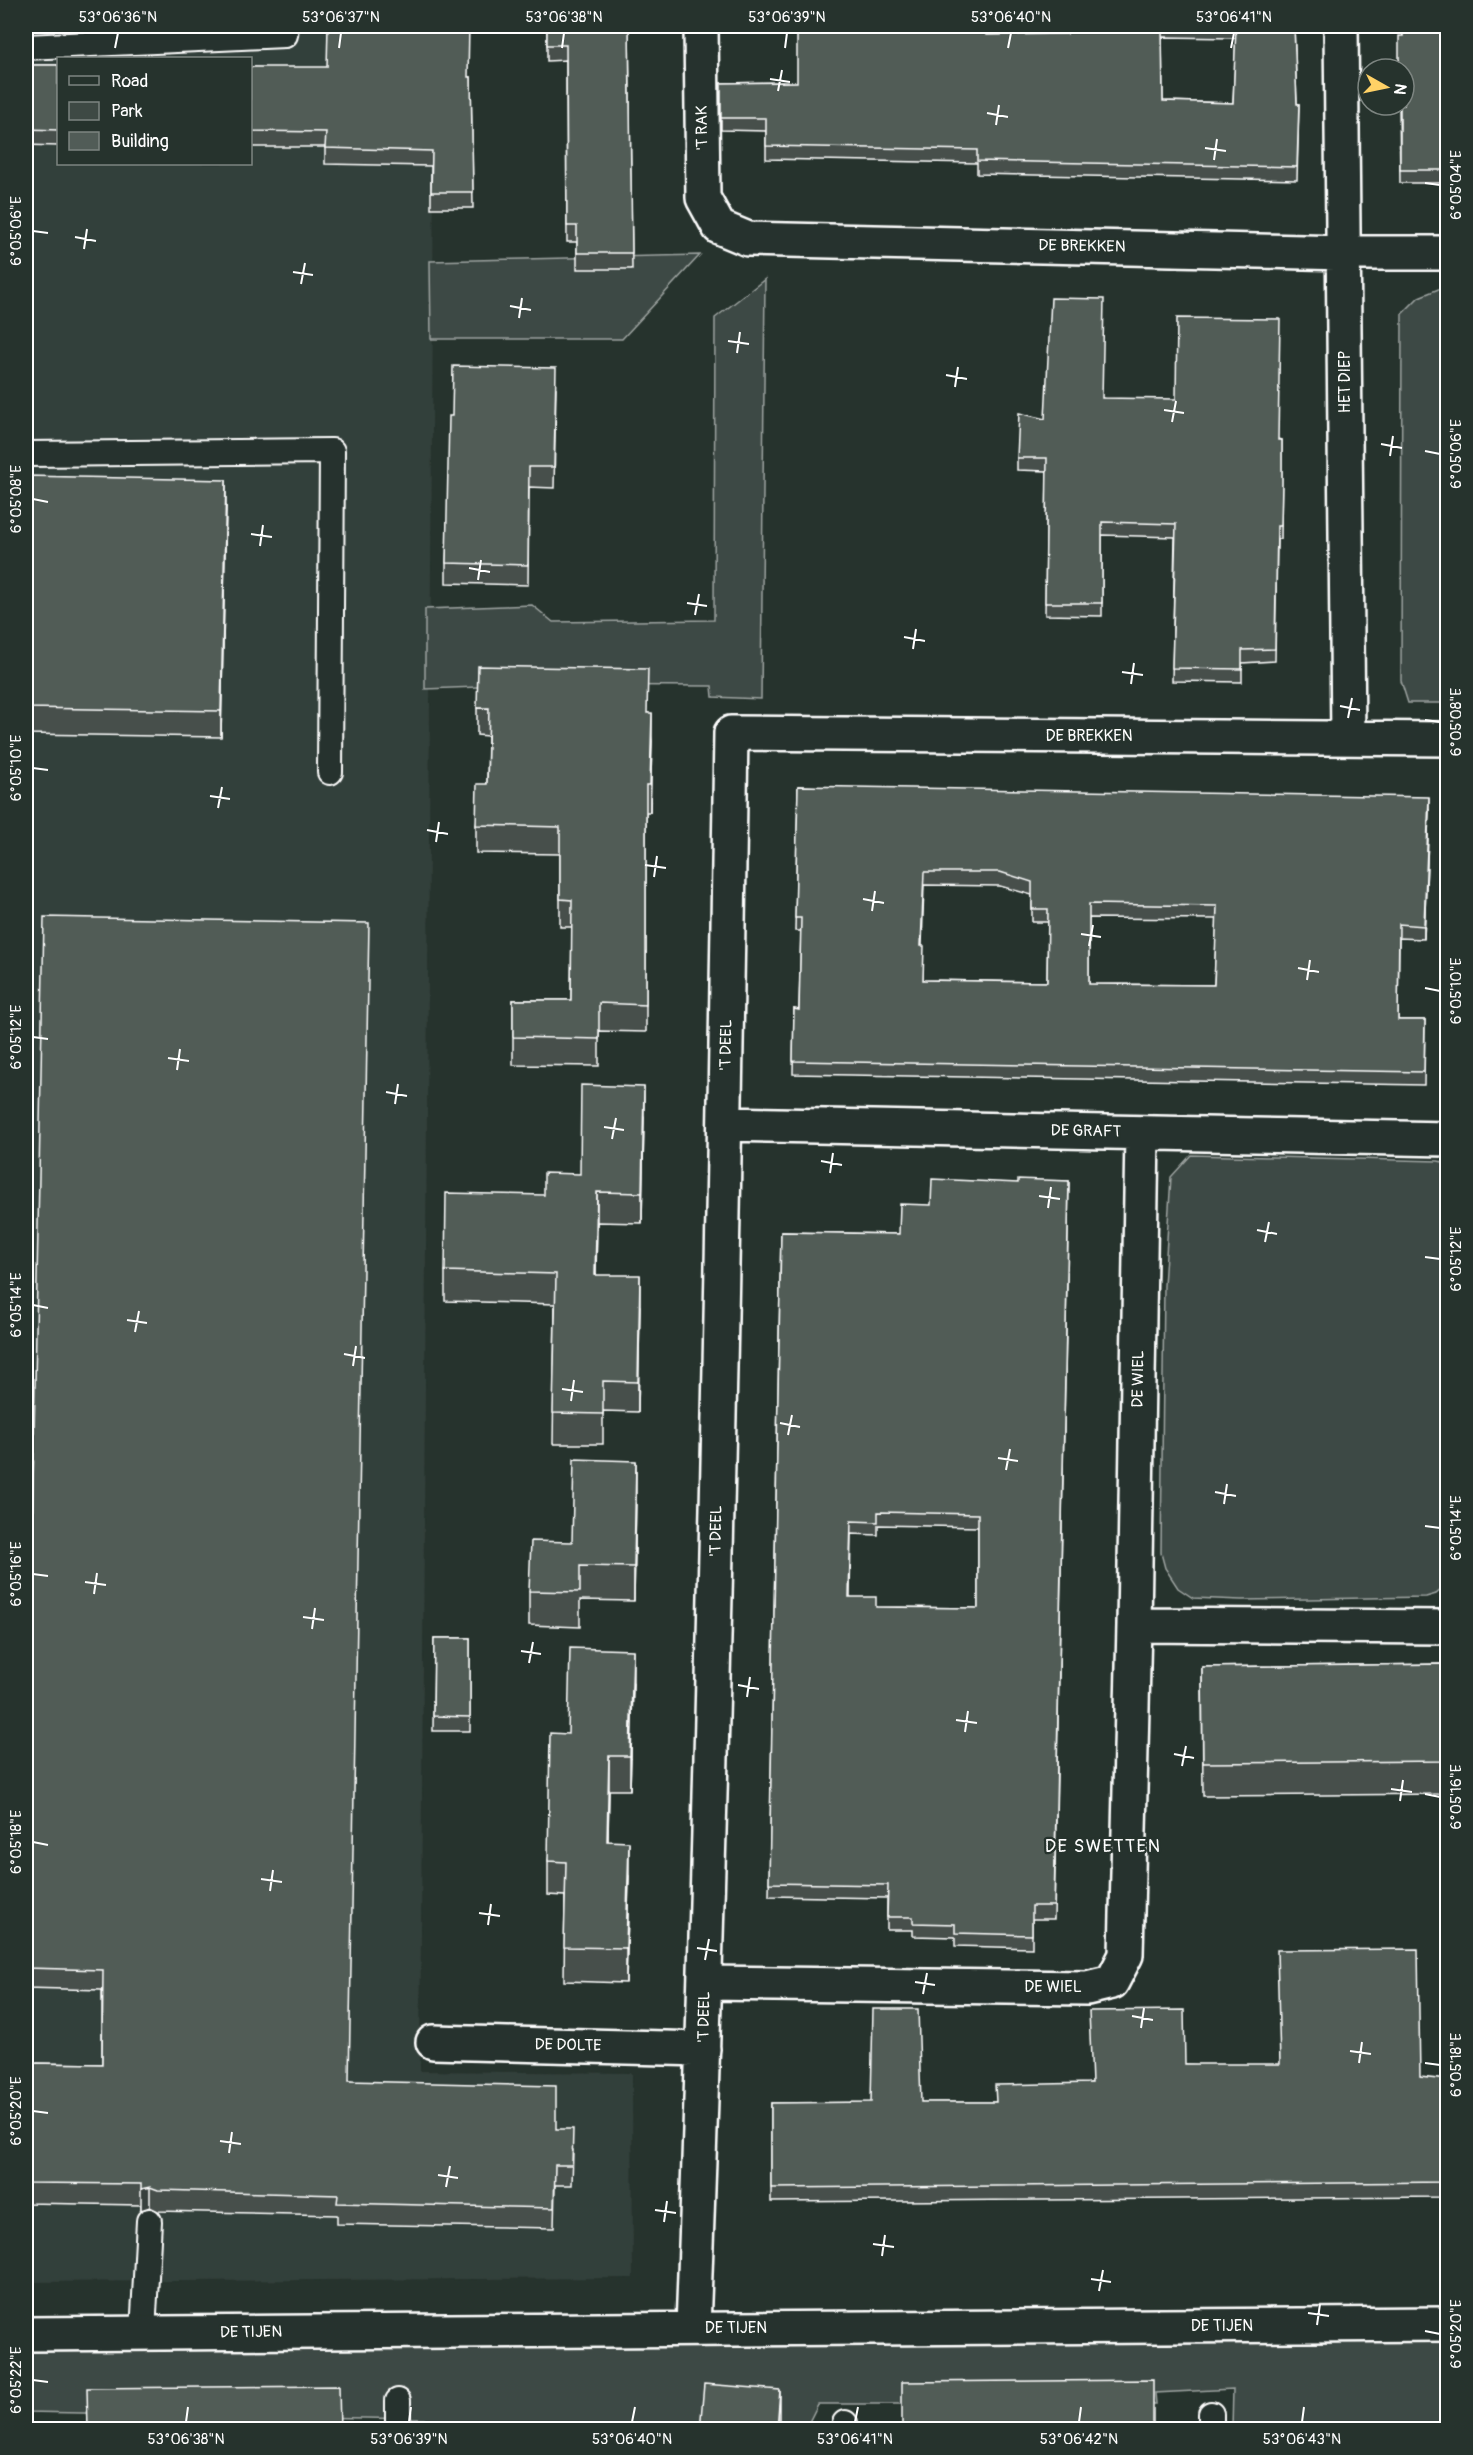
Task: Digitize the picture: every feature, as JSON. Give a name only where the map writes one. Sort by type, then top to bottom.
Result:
[{"type":"street","name":"'T RAK","points":[[701,26],[703,198],[719,227]]},
{"type":"street","name":"HET DIEP","points":[[1341,26],[1348,738]]},
{"type":"street","name":"DE BREKKEN","points":[[719,227],[748,239],[1345,253],[1448,253]]},
{"type":"street","name":"DE BREKKEN","points":[[731,733],[1448,739]]},
{"type":"street","name":"'T DEEL","points":[[693,2328],[705,1983],[725,1124],[731,733]]},
{"type":"street","name":"DE GRAFT","points":[[725,1124],[1448,1139]]},
{"type":"street","name":"DE WIEL","points":[[705,1983],[1087,1988],[1113,1982],[1125,1955],[1134,1624],[1142,1132]]},
{"type":"street","points":[[1134,1624],[1448,1627]]},
{"type":"street","name":"DE DOLTE","points":[[433,2042],[703,2049]]},
{"type":"street","name":"DE TIJEN","points":[[26,2334],[1448,2324]]},
{"type":"lane","points":[[26,46],[116,34],[285,35],[286,26]]},
{"type":"lane","points":[[26,454],[332,451],[330,772]]},
{"type":"lane","points":[[143,2333],[149,2221]]},
{"type":"lane","points":[[398,2402],[398,2430]]},
{"type":"shaded area","points":[[26,26],[435,26],[420,2071],[632,2073],[633,2278],[26,2282]]},
{"type":"green space","points":[[700,255],[622,339],[431,339],[430,261]]},
{"type":"green space","points":[[765,279],[761,699],[713,697],[712,686],[528,685],[425,689],[425,609],[532,605],[553,622],[714,620],[715,318]]},
{"type":"green space","points":[[1441,288],[1448,288],[1447,703],[1408,703],[1401,681],[1402,314],[1419,297]]},
{"type":"green space","points":[[1191,1155],[1438,1161],[1443,1162],[1447,1168],[1448,1584],[1436,1594],[1426,1597],[1241,1600],[1193,1598],[1178,1588],[1165,1568],[1161,1553],[1164,1286],[1171,1177]]},
{"type":"green space","points":[[1447,2340],[1447,2429],[1232,2429],[1233,2389],[1155,2393],[1156,2404],[818,2404],[805,2430],[424,2430],[424,2419],[26,2412],[26,2352],[883,2342],[1318,2343]]},
{"type":"building","points":[[328,26],[469,26],[468,77],[471,77],[473,192],[431,192],[432,151],[325,148],[326,132],[252,131],[252,67],[327,67]]},
{"type":"building","points":[[547,26],[629,26],[632,253],[577,253],[577,226],[567,226],[566,45],[547,45]]},
{"type":"building","points":[[797,26],[986,26],[986,35],[1067,34],[1067,26],[1162,26],[1163,101],[1233,103],[1236,26],[1294,26],[1297,104],[1299,104],[1297,167],[977,161],[977,150],[766,146],[766,118],[721,118],[721,83],[797,82]]},
{"type":"building","points":[[1403,26],[1448,26],[1448,170],[1400,170],[1400,117],[1416,117],[1416,57],[1399,57],[1399,36],[1403,36]]},
{"type":"building","points":[[26,65],[57,65],[57,130],[26,129]]},
{"type":"building","points":[[1051,298],[1104,299],[1102,398],[1176,399],[1177,318],[1280,319],[1278,440],[1282,440],[1282,483],[1281,526],[1277,526],[1275,649],[1242,650],[1242,669],[1172,668],[1176,524],[1102,522],[1102,603],[1045,603],[1047,458],[1017,458],[1019,413],[1045,419]]},
{"type":"building","points":[[453,366],[556,368],[554,467],[529,467],[528,565],[446,563],[449,416],[452,416]]},
{"type":"building","points":[[26,476],[226,480],[221,711],[26,708]]},
{"type":"building","points":[[478,666],[648,669],[647,713],[652,713],[650,785],[646,785],[646,1005],[599,1003],[599,1039],[513,1037],[513,1000],[571,1000],[572,900],[560,899],[560,827],[476,825],[477,784],[487,784],[489,708],[477,708]]},
{"type":"building","points":[[798,786],[1429,797],[1424,926],[1399,924],[1398,1020],[1425,1020],[1424,1072],[793,1061],[794,1009],[799,1010],[801,918],[795,918]],"holes":[[[924,872],[1000,872],[1032,882],[1032,909],[1048,909],[1047,982],[923,980],[924,946],[921,946]],[[1089,904],[1217,906],[1214,985],[1089,984]]]},
{"type":"building","points":[[44,917],[369,923],[349,2081],[556,2086],[556,2129],[573,2129],[572,2165],[555,2165],[554,2208],[337,2203],[338,2195],[158,2190],[150,2187],[141,2189],[141,2184],[26,2183],[26,2063],[102,2064],[103,1970],[26,1968],[26,1694],[29,1694]]},
{"type":"building","points":[[581,1085],[644,1087],[642,1193],[597,1192],[595,1275],[640,1275],[638,1382],[603,1381],[603,1414],[553,1413],[556,1274],[445,1271],[446,1193],[544,1195],[544,1173],[580,1174]]},
{"type":"building","points":[[932,1179],[1018,1183],[1018,1179],[1069,1181],[1054,1906],[1032,1906],[1032,1935],[955,1933],[955,1924],[913,1923],[913,1917],[887,1917],[888,1885],[769,1883],[781,1232],[899,1234],[900,1204],[931,1205]],"holes":[[[878,1512],[978,1514],[978,1608],[876,1607],[876,1597],[849,1597],[851,1521],[878,1522]]]},
{"type":"building","points":[[574,1459],[636,1461],[634,1567],[580,1566],[580,1592],[529,1591],[531,1541],[572,1542]]},
{"type":"building","points":[[434,1638],[470,1638],[470,1717],[433,1716]]},
{"type":"building","points":[[570,1648],[633,1650],[630,1756],[609,1756],[607,1841],[629,1842],[626,1948],[564,1947],[566,1862],[548,1861],[550,1733],[568,1734]]},
{"type":"building","points":[[1448,1664],[1448,1761],[1203,1763],[1202,1667]]},
{"type":"building","points":[[1418,1949],[1420,2077],[1447,2080],[1448,2182],[771,2188],[771,2103],[871,2102],[873,2009],[918,2009],[921,2102],[996,2102],[995,2085],[1092,2083],[1089,2011],[1184,2010],[1185,2064],[1280,2064],[1277,1950]]},
{"type":"building","points":[[1153,2380],[1153,2430],[902,2430],[902,2382]]},
{"type":"building","points":[[704,2384],[780,2390],[777,2430],[700,2430]]},
{"type":"building","points":[[339,2386],[340,2430],[88,2430],[87,2388]]},
{"type":"district","name":"DE SWETTEN","points":[[1103,1846]]}]
